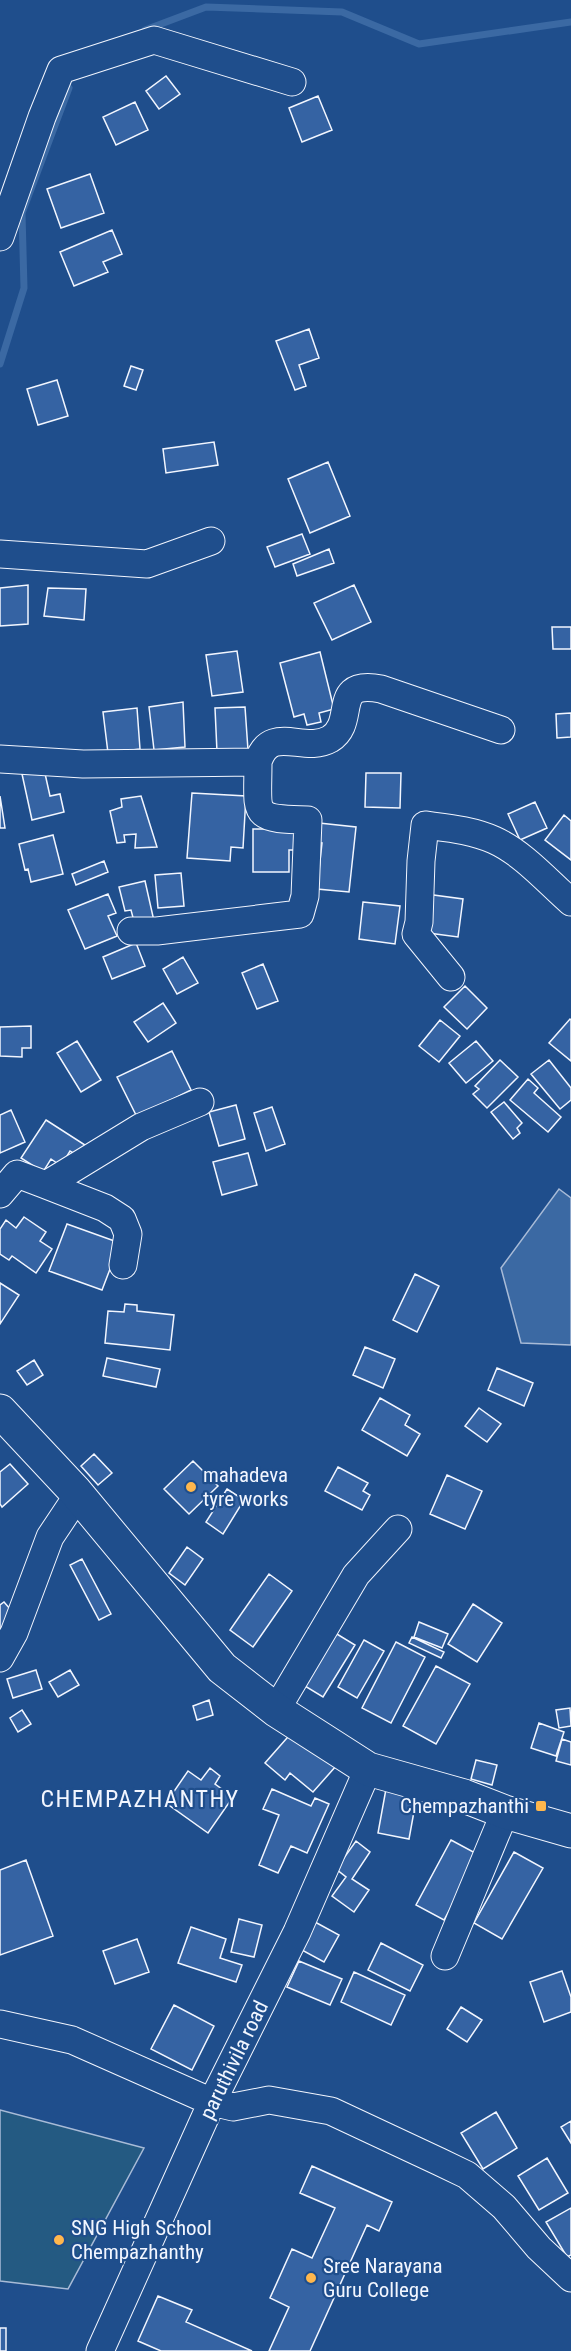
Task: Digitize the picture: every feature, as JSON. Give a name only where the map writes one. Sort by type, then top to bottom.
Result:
[{"type":"main road","points":[[0,1411],[78,1495],[222,1668],[276,1710],[368,1769],[464,1796],[505,1812],[571,1831]]},
{"type":"street","points":[[0,237],[61,70],[154,40],[292,82]]},
{"type":"street","points":[[0,554],[147,564],[211,541]]},
{"type":"street","points":[[131,931],[157,931],[300,914],[305,896],[308,820],[268,818],[262,814],[258,807],[258,762],[264,749],[273,742],[285,740],[321,743],[332,737],[340,729],[350,694],[357,687],[381,689],[501,730]]},
{"type":"street","points":[[0,759],[83,764],[258,762]]},
{"type":"street","points":[[451,977],[416,934],[419,922],[425,825],[462,830],[494,840],[516,854],[571,902]]},
{"type":"street","points":[[46,1185],[141,1127],[200,1102]]},
{"type":"street","points":[[0,1194],[17,1174],[105,1208],[122,1219],[128,1234],[123,1265]]},
{"type":"street","points":[[0,1658],[18,1623],[50,1537],[78,1495]]},
{"type":"street","points":[[276,1710],[356,1575],[398,1529]]},
{"type":"street","name":"paruthivila road","points":[[100,2351],[212,2102],[297,1932],[368,1769]]},
{"type":"street","points":[[445,1956],[505,1812]]},
{"type":"street","points":[[0,2024],[72,2040],[212,2102],[233,2107],[269,2100],[331,2110],[467,2175],[504,2207],[539,2248],[571,2278]]},
{"type":"shaded area","points":[[559,1189],[571,1198],[571,1345],[521,1343],[501,1268]]},
{"type":"shaded area","points":[[0,2110],[144,2148],[68,2289],[0,2281]]},
{"type":"building","points":[[166,76],[180,94],[159,109],[146,91]]},
{"type":"building","points":[[318,96],[332,130],[302,142],[289,108]]},
{"type":"building","points":[[135,102],[148,130],[116,145],[103,117]]},
{"type":"building","points":[[90,174],[104,213],[61,228],[47,189]]},
{"type":"building","points":[[112,230],[122,254],[103,262],[108,272],[74,286],[60,252]]},
{"type":"building","points":[[309,329],[319,358],[299,365],[306,386],[295,390],[276,341]]},
{"type":"building","points":[[131,366],[143,370],[136,390],[124,386]]},
{"type":"building","points":[[57,380],[68,416],[38,425],[27,389]]},
{"type":"building","points":[[214,442],[218,465],[166,473],[163,449]]},
{"type":"building","points":[[328,462],[350,516],[310,533],[288,479]]},
{"type":"building","points":[[302,534],[310,554],[275,567],[267,547]]},
{"type":"building","points":[[329,549],[334,563],[297,576],[293,564]]},
{"type":"building","points":[[28,585],[28,624],[0,626],[0,588]]},
{"type":"building","points":[[354,585],[371,622],[332,640],[314,603]]},
{"type":"building","points":[[48,588],[86,589],[84,620],[44,616]]},
{"type":"building","points":[[552,627],[571,627],[571,649],[553,649]]},
{"type":"building","points":[[237,651],[243,692],[212,696],[206,655]]},
{"type":"building","points":[[320,652],[334,709],[319,713],[321,722],[307,725],[304,714],[294,717],[280,663]]},
{"type":"building","points":[[183,702],[185,747],[154,750],[149,707]]},
{"type":"building","points":[[245,707],[248,750],[217,752],[215,708]]},
{"type":"building","points":[[137,708],[140,749],[108,753],[103,712]]},
{"type":"building","points":[[571,713],[571,737],[557,738],[556,714]]},
{"type":"building","points":[[44,769],[50,796],[60,794],[64,812],[32,820],[22,774]]},
{"type":"building","points":[[366,773],[401,773],[400,808],[365,807]]},
{"type":"building","points":[[192,793],[246,796],[243,848],[231,847],[230,861],[187,858]]},
{"type":"building","points":[[0,796],[5,828],[0,828]]},
{"type":"building","points":[[141,796],[157,847],[135,848],[136,834],[124,835],[125,842],[117,843],[110,811],[122,807],[121,799]]},
{"type":"building","points":[[535,802],[547,828],[520,840],[508,814]]},
{"type":"building","points":[[564,815],[571,821],[571,860],[545,840]]},
{"type":"building","points":[[319,823],[356,827],[349,892],[317,889],[322,843],[311,842]]},
{"type":"building","points":[[253,829],[295,829],[294,850],[289,850],[289,872],[253,872]]},
{"type":"building","points":[[53,835],[63,874],[31,882],[28,869],[25,870],[19,844]]},
{"type":"building","points":[[104,861],[108,872],[76,885],[72,874]]},
{"type":"building","points":[[181,873],[184,906],[158,908],[155,875]]},
{"type":"building","points":[[145,881],[154,921],[135,925],[131,910],[125,911],[119,887]]},
{"type":"building","points":[[108,894],[116,913],[108,916],[117,936],[85,949],[68,910]]},
{"type":"building","points":[[426,894],[463,899],[458,937],[421,932]]},
{"type":"building","points":[[363,902],[400,906],[395,944],[359,939]]},
{"type":"building","points":[[136,943],[145,966],[112,979],[103,957]]},
{"type":"building","points":[[183,957],[198,983],[177,994],[163,969]]},
{"type":"building","points":[[263,964],[278,1001],[257,1009],[242,973]]},
{"type":"building","points":[[465,986],[487,1008],[467,1029],[444,1007]]},
{"type":"building","points":[[163,1003],[176,1023],[148,1042],[134,1022]]},
{"type":"building","points":[[440,1020],[460,1036],[439,1062],[419,1046]]},
{"type":"building","points":[[571,1020],[571,1061],[549,1043]]},
{"type":"building","points":[[31,1026],[31,1048],[22,1048],[22,1057],[0,1056],[0,1027]]},
{"type":"building","points":[[77,1041],[101,1080],[81,1092],[57,1053]]},
{"type":"building","points":[[476,1041],[493,1061],[466,1083],[449,1063]]},
{"type":"building","points":[[172,1051],[191,1090],[137,1117],[117,1077]]},
{"type":"building","points":[[500,1060],[518,1077],[487,1108],[473,1094],[479,1089],[475,1086]]},
{"type":"building","points":[[549,1060],[571,1088],[571,1100],[560,1109],[531,1074]]},
{"type":"building","points":[[528,1079],[538,1088],[534,1093],[561,1117],[548,1132],[510,1100]]},
{"type":"building","points":[[504,1102],[522,1123],[517,1128],[520,1133],[513,1139],[491,1112]]},
{"type":"building","points":[[236,1105],[245,1139],[219,1146],[209,1112]]},
{"type":"building","points":[[272,1107],[285,1144],[266,1151],[254,1113]]},
{"type":"building","points":[[11,1110],[25,1142],[0,1153],[0,1115]]},
{"type":"building","points":[[46,1120],[85,1145],[78,1156],[70,1151],[61,1166],[51,1159],[43,1172],[21,1158]]},
{"type":"building","points":[[248,1153],[257,1185],[222,1195],[213,1162]]},
{"type":"building","points":[[24,1217],[46,1232],[40,1241],[52,1249],[36,1273],[12,1256],[9,1260],[0,1254],[0,1229],[6,1220],[16,1228]]},
{"type":"building","points":[[67,1224],[120,1243],[102,1290],[49,1271]]},
{"type":"building","points":[[415,1274],[439,1286],[417,1332],[393,1320]]},
{"type":"building","points":[[0,1283],[19,1295],[0,1324]]},
{"type":"building","points":[[125,1304],[137,1305],[137,1311],[174,1315],[170,1350],[105,1343],[108,1311],[124,1312]]},
{"type":"building","points":[[365,1347],[395,1359],[383,1388],[353,1375]]},
{"type":"building","points":[[107,1358],[160,1369],[156,1387],[103,1376]]},
{"type":"building","points":[[34,1360],[43,1375],[27,1385],[17,1371]]},
{"type":"building","points":[[497,1368],[533,1383],[524,1406],[488,1390]]},
{"type":"building","points":[[380,1398],[410,1415],[405,1425],[420,1434],[407,1456],[362,1430]]},
{"type":"building","points":[[479,1408],[501,1424],[487,1442],[465,1426]]},
{"type":"building","points":[[94,1454],[112,1473],[98,1485],[81,1466]]},
{"type":"building","name":"mahadeva tyre works","points":[[193,1461],[218,1486],[189,1514],[164,1489]]},
{"type":"building","points":[[10,1464],[28,1484],[2,1507],[0,1504],[0,1472]]},
{"type":"building","points":[[338,1467],[368,1483],[363,1491],[370,1495],[362,1510],[325,1491]]},
{"type":"building","points":[[447,1475],[482,1491],[465,1529],[430,1514]]},
{"type":"building","points":[[227,1489],[244,1500],[223,1534],[206,1522]]},
{"type":"building","points":[[187,1547],[203,1559],[185,1585],[169,1573]]},
{"type":"building","points":[[82,1559],[111,1614],[99,1620],[70,1565]]},
{"type":"building","points":[[269,1574],[292,1591],[253,1647],[230,1630]]},
{"type":"building","points":[[4,1602],[17,1617],[0,1631],[0,1605]]},
{"type":"building","points":[[473,1604],[502,1623],[477,1662],[448,1644]]},
{"type":"building","points":[[419,1622],[448,1634],[442,1648],[414,1637]]},
{"type":"building","points":[[327,1628],[355,1645],[323,1697],[295,1680]]},
{"type":"building","points":[[412,1637],[444,1652],[441,1658],[409,1643]]},
{"type":"building","points":[[364,1640],[384,1651],[357,1698],[338,1687]]},
{"type":"building","points":[[396,1642],[425,1657],[391,1723],[362,1708]]},
{"type":"building","points":[[436,1666],[470,1684],[436,1744],[403,1726]]},
{"type":"building","points":[[36,1670],[42,1689],[13,1698],[7,1679]]},
{"type":"building","points":[[70,1670],[79,1685],[58,1697],[49,1682]]},
{"type":"building","points":[[209,1700],[213,1715],[197,1720],[193,1706]]},
{"type":"building","points":[[570,1708],[571,1726],[559,1728],[556,1710]]},
{"type":"building","points":[[22,1710],[31,1724],[18,1732],[10,1718]]},
{"type":"building","points":[[539,1723],[564,1732],[556,1756],[531,1748]]},
{"type":"building","points":[[294,1730],[336,1766],[313,1792],[290,1773],[285,1780],[265,1763]]},
{"type":"building","points":[[562,1739],[571,1742],[571,1765],[556,1761]]},
{"type":"building","points":[[476,1760],[497,1765],[492,1785],[471,1779]]},
{"type":"building","points":[[210,1768],[220,1776],[215,1784],[233,1797],[208,1833],[166,1803],[188,1771],[201,1780]]},
{"type":"building","points":[[272,1789],[311,1806],[315,1798],[329,1804],[307,1853],[291,1846],[278,1873],[259,1865],[279,1815],[263,1809]]},
{"type":"building","points":[[386,1789],[417,1795],[409,1839],[378,1833]]},
{"type":"building","points":[[451,1840],[479,1855],[444,1920],[416,1905]]},
{"type":"building","points":[[356,1841],[370,1852],[352,1879],[369,1890],[354,1912],[332,1896],[346,1877],[336,1869]]},
{"type":"building","points":[[514,1852],[543,1868],[502,1939],[474,1923]]},
{"type":"building","points":[[26,1860],[53,1936],[0,1955],[0,1870]]},
{"type":"building","points":[[239,1919],[262,1925],[254,1957],[231,1952]]},
{"type":"building","points":[[315,1922],[339,1935],[324,1962],[300,1949]]},
{"type":"building","points":[[191,1927],[226,1939],[220,1958],[242,1965],[236,1982],[178,1963]]},
{"type":"building","points":[[137,1939],[149,1972],[115,1984],[103,1951]]},
{"type":"building","points":[[381,1943],[423,1965],[410,1991],[368,1970]]},
{"type":"building","points":[[299,1961],[342,1979],[330,2005],[287,1987]]},
{"type":"building","points":[[562,1971],[571,1997],[571,2012],[544,2022],[530,1982]]},
{"type":"building","points":[[354,1972],[405,1995],[391,2025],[341,2002]]},
{"type":"building","points":[[174,2005],[214,2026],[192,2070],[151,2049]]},
{"type":"building","points":[[461,2007],[482,2020],[467,2042],[447,2029]]},
{"type":"building","points":[[496,2112],[517,2148],[483,2169],[461,2133]]},
{"type":"building","points":[[571,2121],[571,2143],[561,2127]]},
{"type":"building","points":[[547,2158],[568,2193],[539,2210],[518,2176]]},
{"type":"building","name":"Sree Narayana Guru College","points":[[312,2166],[392,2202],[379,2231],[367,2225],[310,2351],[269,2351],[289,2307],[270,2298],[292,2249],[312,2258],[335,2208],[300,2193]]},
{"type":"building","points":[[571,2208],[571,2255],[567,2257],[546,2222]]},
{"type":"building","points":[[158,2296],[192,2310],[186,2322],[252,2351],[161,2351],[138,2341]]},
{"type":"building","points":[[0,2328],[6,2328],[6,2351],[0,2351]]},
{"type":"waterway","points":[[145,30],[206,7],[342,12],[419,44],[571,22]]},
{"type":"waterway","points":[[0,364],[24,288],[22,213],[69,88]]},
{"type":"place","name":"mahadeva tyre works","points":[[191,1487]]},
{"type":"place","name":"Chempazhanthi","points":[[541,1806]]},
{"type":"place","name":"SNG High School Chempazhanthy","points":[[59,2240]]},
{"type":"place","name":"Sree Narayana Guru College","points":[[311,2278]]},
{"type":"district","name":"CHEMPAZHANTHY","points":[[140,1799]]}]
